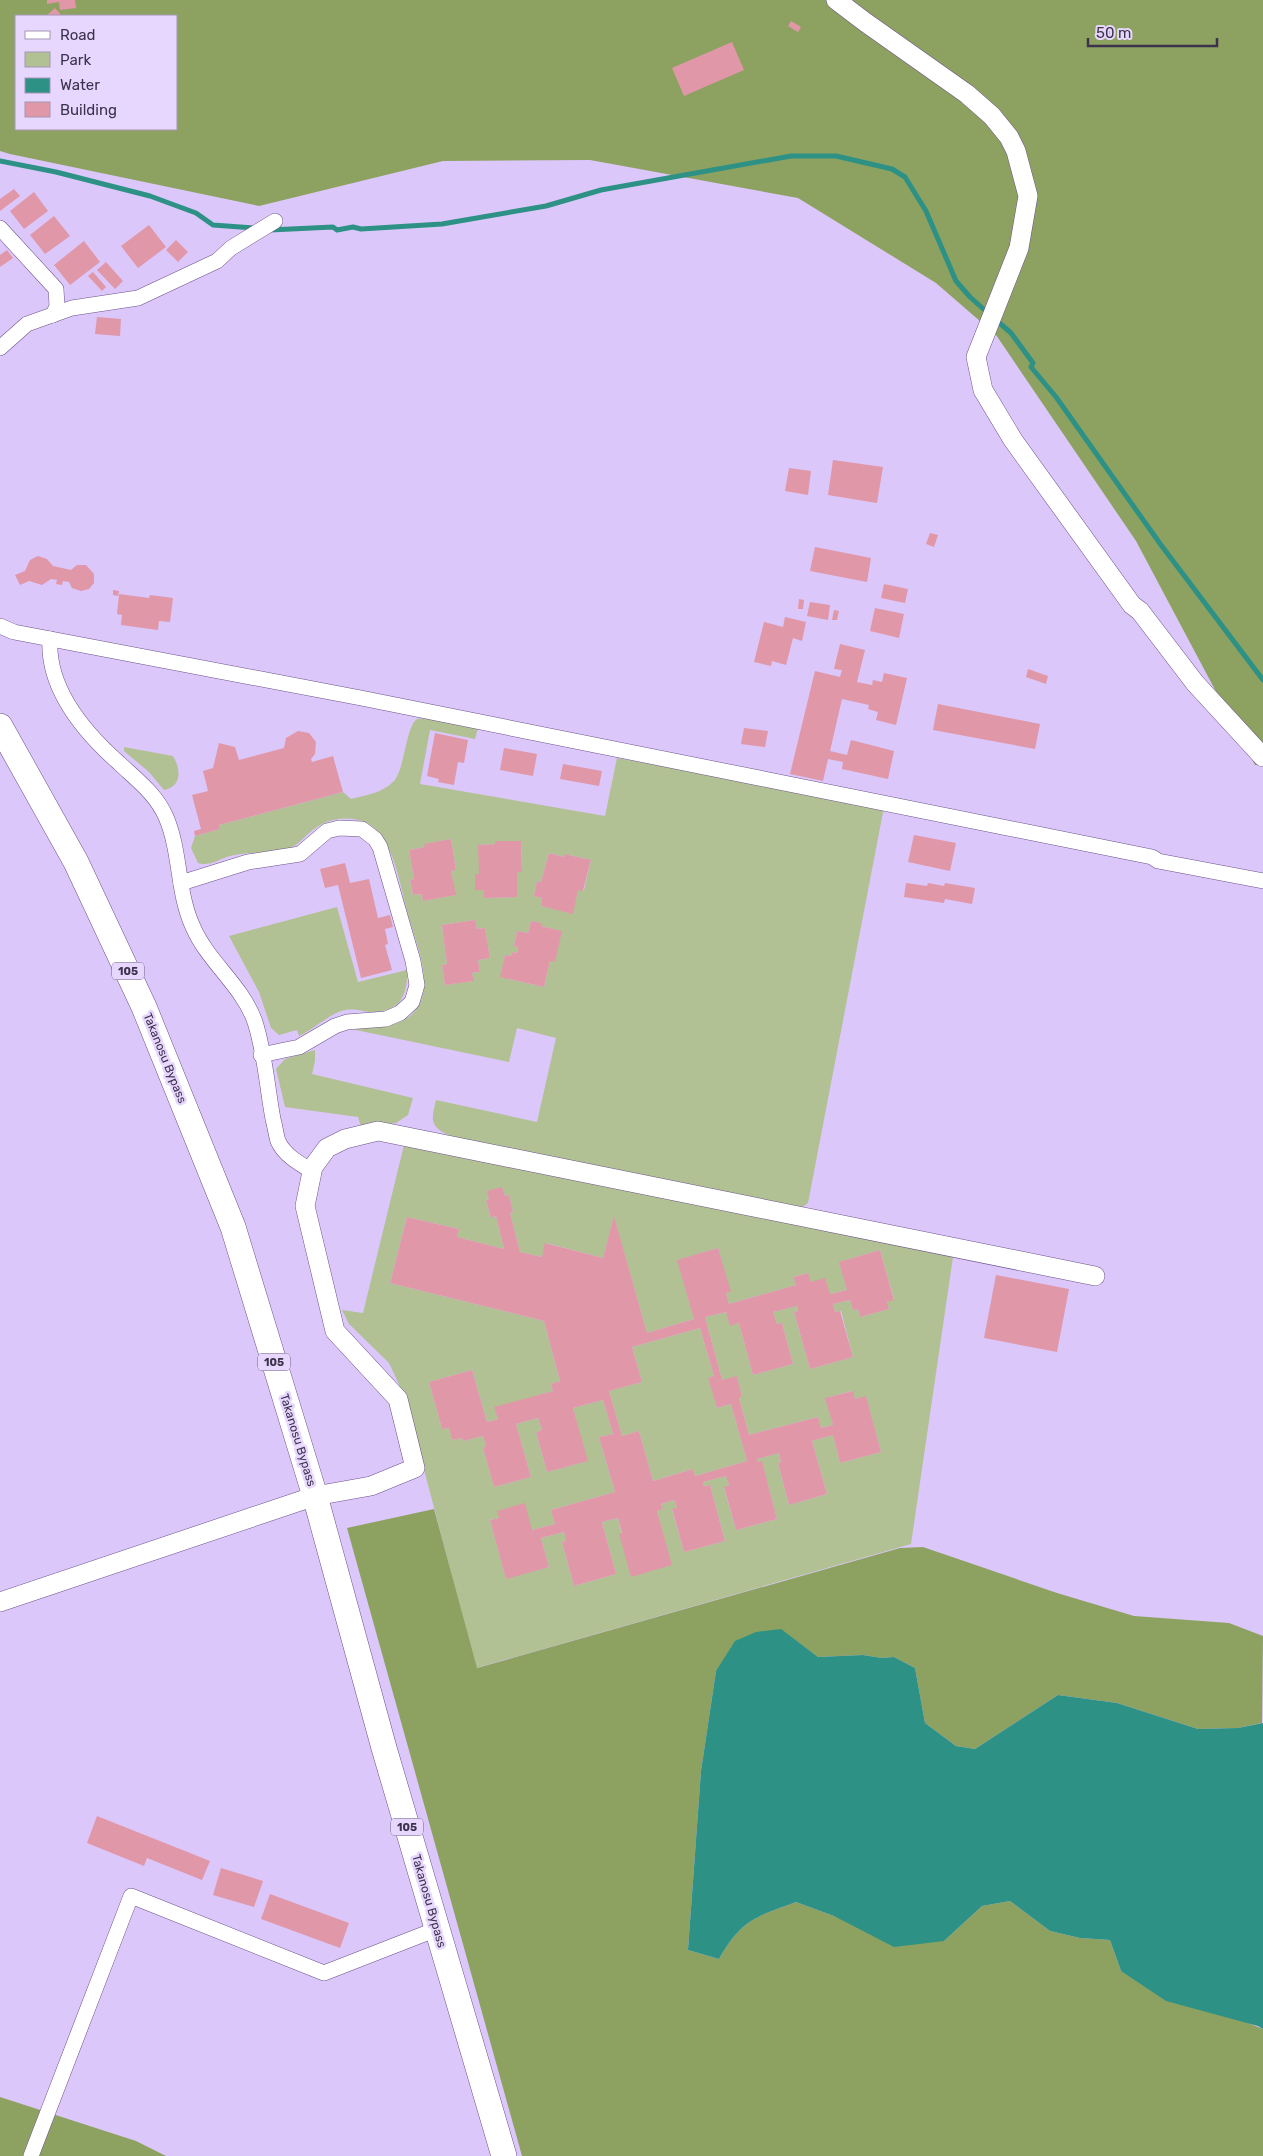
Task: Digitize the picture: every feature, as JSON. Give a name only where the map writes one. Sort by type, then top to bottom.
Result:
[{"type":"highway","name":"Takanosu Bypass","points":[[0,726],[76,862],[144,1006],[233,1227],[315,1496],[437,1929],[504,2156]]},
{"type":"street","points":[[836,0],[967,94],[992,116],[1009,137],[1016,151],[1028,196],[1019,248],[976,357],[983,390],[1013,440],[1132,605],[1140,611],[1195,683],[1263,757]]},
{"type":"street","points":[[0,348],[27,324],[72,308],[138,298],[218,261],[247,237],[275,221]]},
{"type":"street","points":[[0,228],[56,289],[57,306],[53,315]]},
{"type":"street","points":[[0,626],[14,632],[400,706],[1263,881]]},
{"type":"street","points":[[50,639],[49,653],[52,672],[64,697],[98,744],[153,794],[166,817],[176,850],[181,883],[192,927],[208,952],[235,984],[254,1022],[279,1142],[294,1160],[312,1171]]},
{"type":"street","points":[[181,883],[248,862],[300,854],[327,831],[339,828],[362,829],[375,839],[380,847],[417,985],[412,1002],[400,1013],[386,1019],[348,1022],[335,1026],[299,1047],[261,1055]]},
{"type":"street","points":[[0,1602],[315,1496],[371,1486],[415,1468],[398,1400],[335,1332],[306,1206],[312,1167],[327,1148],[345,1139],[378,1131],[1095,1276]]},
{"type":"street","points":[[31,2156],[131,1896],[324,1973],[437,1929]]},
{"type":"green space","points":[[425,718],[478,728],[475,739],[430,730],[420,784],[605,816],[617,758],[884,807],[808,1203],[799,1210],[468,1141],[449,1135],[435,1126],[433,1113],[436,1100],[537,1122],[556,1038],[517,1028],[509,1062],[356,1030],[357,1024],[383,1026],[395,1024],[414,1013],[420,1003],[424,977],[417,944],[394,862],[383,839],[376,829],[367,823],[355,819],[335,819],[317,827],[290,848],[237,854],[206,864],[198,863],[191,848],[195,836],[220,829],[219,825],[343,792],[351,799],[374,793],[390,785],[398,775],[401,767],[413,723],[417,719]],"holes":[[[451,839],[456,870],[451,871],[455,895],[423,901],[422,894],[413,895],[410,880],[414,879],[409,850],[425,847],[425,844]],[[495,841],[521,841],[522,872],[517,872],[517,897],[484,898],[484,890],[475,890],[479,874],[479,845],[495,844]],[[549,853],[564,857],[565,854],[591,860],[584,890],[578,890],[572,913],[541,906],[542,898],[534,896],[537,881],[541,882]],[[475,920],[477,929],[485,928],[490,958],[478,960],[480,972],[472,973],[473,981],[445,985],[442,965],[447,964],[442,925]],[[531,921],[541,923],[541,926],[561,931],[555,961],[550,961],[544,987],[501,977],[505,955],[511,956],[512,952],[517,953],[518,947],[514,946],[517,931],[528,933]]]},
{"type":"green space","points":[[124,747],[173,756],[178,766],[177,781],[170,788],[164,790],[149,772],[124,751]]},
{"type":"green space","points":[[337,907],[358,982],[407,970],[406,986],[402,999],[392,1008],[384,1011],[341,1011],[299,1036],[297,1030],[279,1035],[271,1028],[259,992],[229,936]]},
{"type":"green space","points":[[315,1050],[312,1074],[413,1098],[408,1115],[396,1123],[361,1127],[358,1117],[285,1107],[276,1069],[285,1059]]},
{"type":"green space","points":[[404,1145],[953,1257],[911,1544],[476,1668],[405,1397],[389,1363],[349,1324],[342,1310],[363,1313]],"holes":[[[502,1188],[505,1196],[509,1195],[513,1212],[510,1213],[520,1252],[542,1257],[546,1243],[603,1258],[614,1217],[647,1333],[694,1319],[678,1260],[718,1248],[730,1292],[726,1293],[729,1304],[796,1285],[793,1277],[807,1273],[811,1282],[830,1294],[847,1290],[840,1262],[880,1250],[894,1299],[887,1302],[889,1309],[860,1317],[858,1309],[853,1310],[850,1300],[833,1304],[835,1312],[841,1311],[853,1357],[810,1369],[794,1312],[798,1311],[797,1306],[773,1312],[777,1324],[782,1323],[793,1364],[753,1375],[739,1323],[730,1325],[726,1312],[705,1317],[722,1380],[737,1377],[742,1397],[739,1398],[749,1435],[818,1417],[821,1428],[833,1425],[826,1398],[852,1391],[855,1399],[866,1397],[881,1452],[840,1463],[833,1435],[812,1441],[827,1494],[789,1505],[778,1463],[781,1462],[779,1453],[757,1459],[757,1462],[762,1462],[777,1519],[736,1530],[724,1488],[729,1486],[726,1476],[703,1482],[704,1486],[710,1485],[725,1541],[684,1552],[672,1510],[677,1508],[674,1500],[661,1504],[663,1509],[657,1511],[671,1565],[631,1576],[618,1518],[602,1522],[616,1574],[574,1586],[562,1542],[566,1541],[564,1532],[541,1538],[549,1567],[506,1578],[490,1520],[499,1518],[532,1530],[555,1524],[551,1510],[615,1492],[599,1437],[613,1434],[603,1400],[573,1408],[587,1461],[547,1472],[536,1432],[542,1430],[538,1418],[516,1424],[531,1477],[494,1487],[483,1448],[486,1446],[483,1436],[463,1441],[462,1438],[452,1440],[449,1428],[442,1429],[429,1382],[472,1370],[487,1422],[498,1419],[495,1408],[553,1391],[551,1384],[560,1381],[544,1321],[390,1283],[407,1217],[459,1229],[457,1237],[504,1249],[496,1216],[491,1218],[486,1200],[489,1199],[488,1191]]]},
{"type":"green space","points":[[700,1328],[714,1376],[709,1378],[717,1408],[731,1404],[747,1461],[695,1476],[693,1469],[653,1481],[639,1431],[622,1436],[609,1391],[642,1382],[632,1347]]},
{"type":"shaded area","points":[[0,0],[1263,0],[1263,765],[1255,765],[1136,541],[996,335],[936,283],[798,198],[590,160],[443,161],[259,206],[0,151]]},
{"type":"shaded area","points":[[434,1509],[477,1668],[900,1548],[923,1547],[1057,1593],[1134,1616],[1229,1623],[1263,1636],[1262,1723],[1238,1728],[1198,1729],[1117,1703],[1058,1695],[975,1749],[956,1746],[925,1723],[915,1668],[894,1657],[882,1658],[863,1655],[818,1657],[780,1629],[716,1671],[701,1771],[688,1950],[719,1959],[735,1935],[751,1921],[796,1902],[834,1916],[944,1941],[982,1906],[1010,1901],[1050,1931],[1080,1938],[1110,1940],[1121,1971],[1263,2029],[1263,2156],[522,2156],[347,1528]]},
{"type":"shaded area","points":[[0,2097],[136,2141],[166,2156],[0,2156]]},
{"type":"water","points":[[781,1629],[818,1657],[863,1655],[882,1658],[894,1657],[915,1668],[925,1723],[956,1746],[975,1749],[1058,1695],[1117,1703],[1198,1729],[1238,1728],[1263,1723],[1263,2029],[1166,2001],[1121,1971],[1110,1940],[1080,1938],[1050,1931],[1010,1901],[982,1906],[944,1941],[894,1947],[834,1916],[796,1902],[751,1921],[735,1935],[719,1959],[688,1950],[701,1771],[716,1671],[735,1641],[756,1632]]},
{"type":"building","points":[[47,0],[75,0],[76,8],[60,10],[59,2],[47,4]]},
{"type":"building","points":[[55,8],[61,15],[47,15]]},
{"type":"building","points":[[791,21],[801,27],[798,32],[788,26]]},
{"type":"building","points":[[732,42],[744,70],[684,96],[672,68]]},
{"type":"building","points":[[14,189],[20,196],[0,211],[0,199]]},
{"type":"building","points":[[34,192],[48,211],[24,229],[10,211]]},
{"type":"building","points":[[54,216],[70,236],[45,254],[30,235]]},
{"type":"building","points":[[149,225],[166,247],[138,268],[121,246]]},
{"type":"building","points":[[176,240],[188,252],[178,262],[166,250]]},
{"type":"building","points":[[84,241],[100,262],[70,285],[54,265]]},
{"type":"building","points":[[7,250],[13,258],[0,267],[0,255]]},
{"type":"building","points":[[106,262],[123,281],[115,289],[97,270]]},
{"type":"building","points":[[93,272],[106,287],[102,291],[88,276]]},
{"type":"building","points":[[97,317],[121,319],[120,336],[95,334]]},
{"type":"building","points":[[833,460],[883,467],[877,503],[828,495]]},
{"type":"building","points":[[789,468],[811,471],[808,495],[785,491]]},
{"type":"building","points":[[930,533],[938,535],[934,547],[926,544]]},
{"type":"building","points":[[815,547],[871,558],[867,582],[810,571]]},
{"type":"building","points":[[38,556],[47,559],[53,566],[71,570],[77,565],[86,565],[94,574],[94,583],[89,589],[81,591],[72,588],[69,582],[63,581],[62,585],[56,584],[57,580],[51,579],[42,585],[29,581],[20,585],[15,575],[25,571],[30,560]]},
{"type":"building","points":[[884,584],[908,589],[905,603],[881,598]]},
{"type":"building","points":[[113,590],[119,591],[118,596],[113,595]]},
{"type":"building","points":[[119,594],[149,598],[150,595],[173,598],[170,622],[159,621],[158,630],[121,625],[122,615],[117,614]]},
{"type":"building","points":[[799,599],[804,600],[803,609],[798,609]]},
{"type":"building","points":[[810,602],[830,605],[828,620],[807,616]]},
{"type":"building","points":[[875,608],[904,614],[899,638],[870,631]]},
{"type":"building","points":[[834,610],[839,611],[837,620],[832,620]]},
{"type":"building","points":[[785,617],[806,622],[802,641],[793,638],[786,665],[772,661],[771,666],[754,662],[764,622],[783,627]]},
{"type":"building","points":[[840,644],[865,650],[857,682],[872,685],[873,680],[882,682],[884,673],[907,678],[896,725],[876,720],[878,712],[868,709],[869,705],[842,699],[830,751],[847,755],[851,740],[894,751],[888,779],[842,769],[843,762],[828,759],[823,781],[790,774],[815,671],[840,677],[842,670],[834,669]]},
{"type":"building","points":[[1028,669],[1048,676],[1046,684],[1026,677]]},
{"type":"building","points":[[938,704],[1040,724],[1035,749],[933,730]]},
{"type":"building","points":[[744,728],[768,731],[765,747],[741,744]]},
{"type":"building","points":[[298,731],[309,733],[316,742],[315,754],[311,759],[312,762],[333,756],[343,792],[219,825],[220,829],[195,836],[194,831],[201,829],[192,795],[208,791],[203,771],[213,768],[219,743],[235,747],[239,760],[284,748],[286,738]]},
{"type":"building","points":[[435,733],[468,740],[464,763],[458,762],[454,785],[438,782],[439,779],[427,776]]},
{"type":"building","points":[[504,748],[537,754],[533,776],[500,770]]},
{"type":"building","points":[[563,764],[602,771],[599,786],[560,779]]},
{"type":"building","points":[[914,835],[956,843],[950,871],[908,862]]},
{"type":"building","points":[[451,839],[456,870],[451,871],[456,895],[423,901],[422,894],[413,895],[410,880],[414,879],[409,850],[425,847],[424,844]]},
{"type":"building","points":[[495,841],[521,841],[522,872],[517,872],[517,897],[484,898],[484,890],[475,890],[475,874],[479,874],[478,845],[495,844]]},
{"type":"building","points":[[549,853],[564,857],[565,854],[591,860],[583,891],[578,890],[573,914],[541,906],[542,898],[534,896],[537,881],[541,882]]},
{"type":"building","points":[[345,863],[350,883],[369,879],[378,918],[390,915],[393,927],[385,929],[388,944],[385,945],[392,970],[361,978],[338,885],[325,888],[320,869]]},
{"type":"building","points":[[906,883],[927,886],[928,883],[944,886],[945,883],[975,888],[972,904],[945,899],[944,903],[904,897]]},
{"type":"building","points":[[475,920],[477,929],[485,928],[490,958],[478,960],[480,972],[472,973],[474,981],[445,985],[442,965],[447,964],[442,925]]},
{"type":"building","points":[[531,921],[542,923],[541,926],[562,931],[555,962],[550,961],[544,987],[500,977],[505,955],[511,956],[512,952],[517,953],[518,947],[514,946],[517,931],[528,933]]},
{"type":"building","points":[[502,1187],[505,1196],[509,1195],[513,1212],[510,1213],[520,1252],[542,1257],[545,1243],[603,1258],[614,1216],[647,1333],[694,1319],[677,1260],[718,1248],[731,1292],[726,1293],[729,1304],[796,1285],[793,1277],[808,1273],[811,1282],[825,1278],[830,1294],[847,1290],[839,1262],[880,1250],[894,1300],[887,1302],[889,1309],[860,1317],[858,1309],[853,1310],[850,1300],[833,1304],[835,1312],[840,1311],[853,1357],[810,1369],[794,1312],[798,1311],[797,1306],[773,1312],[777,1324],[782,1323],[793,1364],[753,1375],[739,1323],[730,1326],[726,1312],[705,1317],[722,1380],[737,1376],[742,1397],[739,1398],[749,1435],[818,1417],[821,1428],[833,1425],[825,1398],[853,1391],[855,1399],[866,1396],[881,1452],[840,1463],[833,1435],[812,1441],[827,1494],[789,1505],[778,1463],[781,1462],[779,1453],[757,1459],[757,1462],[762,1461],[777,1519],[736,1530],[724,1487],[729,1486],[726,1476],[703,1482],[704,1486],[710,1485],[725,1541],[684,1552],[672,1509],[677,1508],[674,1500],[661,1504],[663,1509],[657,1511],[672,1565],[631,1577],[619,1534],[622,1533],[618,1518],[602,1522],[616,1574],[574,1586],[562,1542],[566,1541],[564,1532],[541,1538],[549,1567],[506,1579],[490,1520],[499,1518],[497,1511],[525,1503],[532,1530],[555,1524],[551,1510],[615,1492],[599,1437],[613,1434],[603,1400],[573,1408],[588,1461],[547,1472],[536,1432],[542,1430],[538,1418],[516,1424],[531,1477],[494,1487],[483,1448],[486,1446],[483,1436],[463,1441],[462,1438],[452,1440],[449,1428],[442,1429],[429,1382],[472,1370],[487,1422],[498,1419],[494,1407],[553,1391],[551,1384],[560,1381],[544,1321],[390,1283],[407,1217],[459,1229],[457,1237],[504,1249],[496,1216],[491,1218],[486,1200],[489,1199],[487,1191]],"holes":[[[700,1328],[714,1376],[708,1378],[717,1408],[731,1404],[747,1461],[695,1476],[693,1469],[653,1481],[639,1431],[622,1436],[609,1391],[642,1382],[632,1347]]]},
{"type":"building","points":[[996,1275],[1069,1289],[1057,1352],[984,1338]]},
{"type":"building","points":[[97,1816],[210,1861],[202,1880],[147,1858],[144,1866],[87,1843]]},
{"type":"building","points":[[221,1868],[263,1881],[254,1907],[213,1895]]},
{"type":"building","points":[[270,1894],[349,1923],[340,1948],[261,1919]]},
{"type":"waterway","points":[[270,230],[333,227],[337,230],[353,227],[361,229],[442,224],[546,206],[601,190],[791,156],[836,156],[892,169],[905,177],[926,211],[956,281],[989,314]]},
{"type":"waterway","points":[[0,161],[56,172],[150,196],[196,213],[213,225],[254,228]]},
{"type":"waterway","points":[[995,319],[1011,333],[1033,363],[1031,367],[1056,397],[1161,545],[1263,680]]}]
